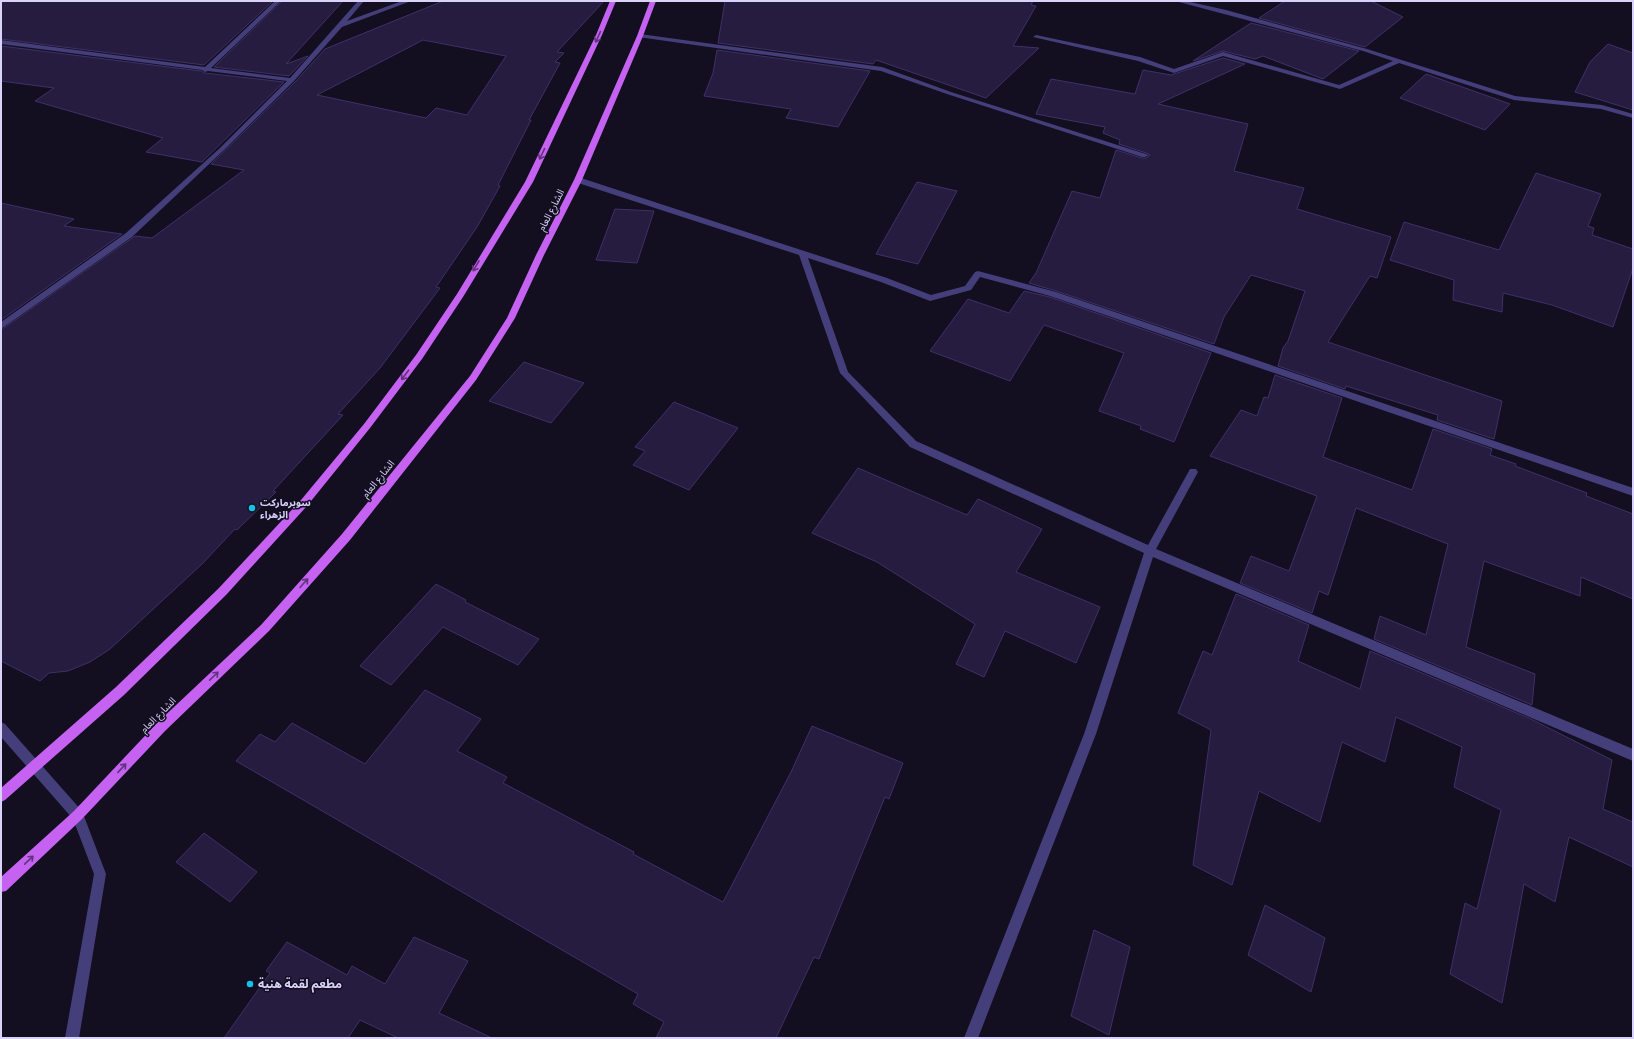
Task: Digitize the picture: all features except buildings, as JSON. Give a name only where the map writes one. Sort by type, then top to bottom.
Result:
[{"type":"main road","points":[[1,796],[120,691],[222,592],[304,503],[367,426],[419,357],[460,295],[493,238],[529,182],[599,35],[613,1]]},
{"type":"main road","name":"الشارع العام","points":[[1,886],[78,815],[161,727],[265,628],[346,538],[473,378],[511,318],[578,180],[640,36],[653,1]]},
{"type":"street","points":[[205,70],[278,1]]},
{"type":"street","points":[[1,326],[129,234],[222,149],[292,80],[361,1]]},
{"type":"street","points":[[339,26],[408,1]]},
{"type":"street","points":[[1178,1],[1214,9],[1365,50],[1514,98],[1602,107],[1633,116]]},
{"type":"street","points":[[1214,9],[1218,1]]},
{"type":"street","points":[[640,36],[882,69],[949,93],[1145,155]]},
{"type":"street","points":[[1036,37],[1140,59],[1174,71],[1223,54],[1340,87],[1399,61]]},
{"type":"street","points":[[1,42],[205,70],[292,80]]},
{"type":"street","points":[[578,180],[884,280],[930,298],[968,288],[978,274],[1053,294],[1633,492]]},
{"type":"street","points":[[802,253],[844,373],[913,444],[1150,551],[1633,755]]},
{"type":"street","points":[[971,1038],[1090,734],[1150,551],[1193,472]]},
{"type":"street","points":[[1,728],[78,815],[100,874],[72,1038]]},
{"type":"place","name":"سوبرماركت الزهراء","points":[[252,508]]},
{"type":"place","name":"مطعم لقمة هنية","points":[[250,984]]}]
